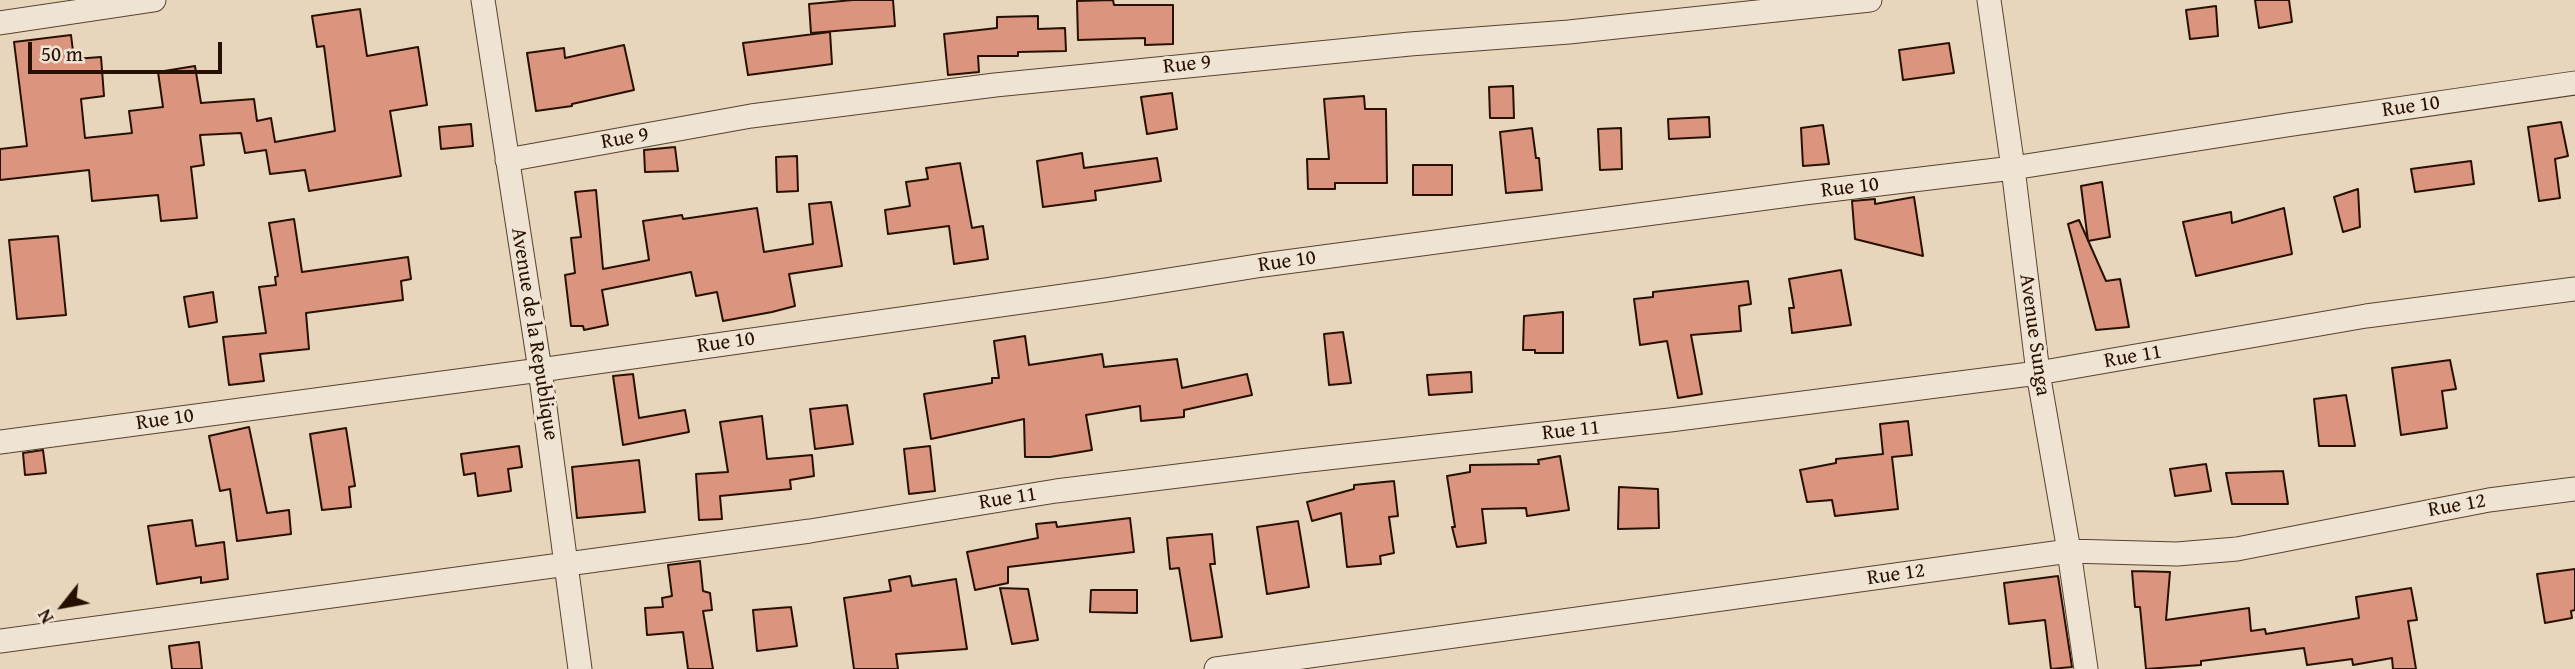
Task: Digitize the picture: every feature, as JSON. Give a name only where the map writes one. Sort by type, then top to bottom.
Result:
[{"type":"street","points":[[0,23],[154,0]]},
{"type":"street","name":"Avenue de la Republique","points":[[483,0],[540,370],[580,669]]},
{"type":"street","name":"Rue 9","points":[[507,160],[751,116],[995,85],[1384,46],[1569,32],[1870,0]]},
{"type":"street","name":"Avenue Sunga","points":[[1989,0],[2038,373],[2069,551],[2086,669]]},
{"type":"street","name":"Rue 10","points":[[0,442],[540,370],[1107,290],[1264,265],[2013,168],[2575,83]]},
{"type":"street","name":"Rue 11","points":[[0,641],[565,566],[810,531],[1056,491],[1670,420],[2038,373],[2366,316],[2575,289]]},
{"type":"street","name":"Rue 12","points":[[1216,669],[2069,551],[2177,554],[2237,549],[2489,500],[2575,489]]},
{"type":"building","points":[[893,0],[895,26],[811,33],[809,4]]},
{"type":"building","points":[[1113,0],[1114,5],[1173,5],[1173,44],[1145,45],[1145,38],[1078,40],[1077,1]]},
{"type":"building","points":[[2255,0],[2289,0],[2292,22],[2259,28]]},
{"type":"building","points":[[2216,6],[2218,36],[2190,39],[2186,10]]},
{"type":"building","points":[[360,9],[367,56],[418,47],[427,105],[390,111],[401,176],[309,191],[305,170],[270,174],[266,150],[245,153],[241,133],[200,135],[204,165],[191,167],[197,218],[161,221],[158,195],[92,201],[89,170],[0,180],[0,149],[27,146],[14,42],[71,35],[74,59],[101,57],[104,96],[81,99],[85,138],[132,133],[129,111],[163,107],[158,72],[195,66],[201,103],[254,99],[257,121],[271,118],[275,142],[335,131],[324,46],[317,47],[312,16]]},
{"type":"building","points":[[1038,16],[1038,29],[1065,28],[1066,51],[1018,52],[1018,56],[978,56],[979,72],[948,75],[944,34],[997,28],[997,17]]},
{"type":"building","points":[[830,32],[832,64],[748,75],[743,43]]},
{"type":"building","points":[[1949,43],[1954,73],[1903,80],[1899,50]]},
{"type":"building","points":[[624,45],[634,90],[572,106],[536,111],[527,53],[564,48],[565,58]]},
{"type":"building","points":[[1513,86],[1514,118],[1490,118],[1489,87]]},
{"type":"building","points":[[1172,93],[1177,129],[1147,134],[1141,97]]},
{"type":"building","points":[[1364,96],[1365,109],[1386,109],[1387,183],[1335,183],[1335,189],[1308,189],[1307,159],[1329,159],[1324,99]]},
{"type":"building","points":[[1709,117],[1710,137],[1669,139],[1668,119]]},
{"type":"building","points":[[2561,122],[2568,156],[2555,159],[2560,198],[2539,201],[2528,127]]},
{"type":"building","points":[[471,124],[473,146],[441,149],[439,127]]},
{"type":"building","points":[[1823,125],[1829,164],[1803,166],[1801,128]]},
{"type":"building","points":[[1532,128],[1536,158],[1539,158],[1542,190],[1506,193],[1500,132]]},
{"type":"building","points":[[1621,128],[1622,169],[1600,170],[1598,129]]},
{"type":"building","points":[[675,147],[678,171],[645,172],[644,150]]},
{"type":"building","points":[[1082,153],[1084,168],[1157,158],[1161,181],[1095,191],[1096,200],[1043,207],[1037,161]]},
{"type":"building","points":[[797,156],[798,191],[777,192],[776,157]]},
{"type":"building","points":[[2471,161],[2474,184],[2415,192],[2411,169]]},
{"type":"building","points":[[960,163],[972,228],[983,226],[988,259],[954,264],[949,226],[888,234],[885,210],[910,206],[906,182],[928,179],[926,168]]},
{"type":"building","points":[[1413,165],[1452,165],[1452,195],[1413,195]]},
{"type":"building","points":[[2102,182],[2110,237],[2088,241],[2081,186]]},
{"type":"building","points":[[2358,189],[2360,227],[2343,232],[2334,197]]},
{"type":"building","points":[[596,190],[603,269],[649,260],[643,221],[682,215],[683,219],[757,208],[764,252],[813,244],[809,204],[831,202],[842,266],[789,274],[795,306],[772,312],[723,321],[717,292],[696,296],[691,272],[602,290],[608,325],[584,330],[583,326],[571,326],[565,275],[575,273],[571,238],[581,237],[575,192]]},
{"type":"building","points":[[1914,197],[1923,256],[1855,239],[1852,201],[1875,199],[1875,204]]},
{"type":"building","points":[[2284,208],[2292,254],[2196,276],[2183,222],[2231,212],[2232,223]]},
{"type":"building","points":[[294,219],[302,272],[408,257],[411,279],[401,281],[403,300],[306,313],[309,349],[260,354],[264,381],[229,385],[223,337],[266,333],[259,287],[276,285],[275,277],[278,276],[269,223]]},
{"type":"building","points":[[2079,220],[2106,281],[2120,279],[2129,327],[2096,330],[2068,224]]},
{"type":"building","points":[[58,236],[66,315],[17,319],[9,240]]},
{"type":"building","points":[[1841,270],[1851,325],[1792,333],[1789,308],[1794,308],[1789,279]]},
{"type":"building","points":[[1748,281],[1751,304],[1739,306],[1741,331],[1691,335],[1702,394],[1678,398],[1667,341],[1640,345],[1634,299],[1653,297],[1653,292]]},
{"type":"building","points":[[213,292],[217,322],[189,327],[184,297]]},
{"type":"building","points":[[1563,312],[1563,353],[1523,350],[1524,316]]},
{"type":"building","points":[[1343,332],[1351,383],[1329,385],[1324,334]]},
{"type":"building","points":[[1025,336],[1029,365],[1102,354],[1104,367],[1177,359],[1182,388],[1247,374],[1252,395],[1184,410],[1184,417],[1141,421],[1140,406],[1086,415],[1092,450],[1050,457],[1025,457],[1024,419],[931,439],[924,394],[992,383],[992,378],[999,378],[994,341]]},
{"type":"building","points":[[2450,360],[2456,389],[2442,391],[2447,428],[2401,435],[2392,368]]},
{"type":"building","points":[[1471,372],[1472,392],[1429,395],[1427,375]]},
{"type":"building","points":[[633,374],[639,418],[685,410],[689,432],[623,445],[613,376]]},
{"type":"building","points":[[2346,395],[2355,446],[2319,446],[2314,399]]},
{"type":"building","points":[[847,405],[853,444],[815,449],[810,409]]},
{"type":"building","points":[[762,416],[767,459],[812,455],[814,476],[790,480],[791,489],[720,496],[722,519],[699,520],[696,474],[728,472],[720,422]]},
{"type":"building","points":[[1908,421],[1912,455],[1892,457],[1898,509],[1835,516],[1832,500],[1807,502],[1800,470],[1836,463],[1836,459],[1883,454],[1880,424]]},
{"type":"building","points":[[249,427],[267,513],[289,510],[291,534],[237,541],[230,489],[220,491],[209,436]]},
{"type":"building","points":[[346,428],[355,486],[349,487],[351,507],[322,510],[310,434]]},
{"type":"building","points":[[519,446],[522,467],[508,469],[511,491],[478,496],[475,473],[464,475],[461,454]]},
{"type":"building","points":[[930,446],[935,491],[909,494],[904,449]]},
{"type":"building","points":[[43,450],[46,473],[25,475],[23,453]]},
{"type":"building","points":[[1560,456],[1569,510],[1527,516],[1526,508],[1482,509],[1486,543],[1457,547],[1452,527],[1455,527],[1447,476],[1470,472],[1470,465],[1539,464],[1538,460]]},
{"type":"building","points":[[639,460],[645,512],[577,518],[572,467]]},
{"type":"building","points":[[2206,464],[2211,491],[2175,496],[2170,469]]},
{"type":"building","points":[[2283,471],[2288,504],[2232,504],[2226,473]]},
{"type":"building","points":[[1394,481],[1398,516],[1389,517],[1394,553],[1380,556],[1381,564],[1347,567],[1341,513],[1312,521],[1307,502],[1354,489],[1354,485]]},
{"type":"building","points":[[1619,487],[1658,489],[1659,528],[1618,529]]},
{"type":"building","points":[[1130,518],[1134,552],[1008,567],[1008,583],[975,590],[967,552],[1038,538],[1036,524],[1056,522],[1057,527]]},
{"type":"building","points":[[192,520],[196,546],[224,542],[228,579],[201,583],[201,577],[157,584],[148,526]]},
{"type":"building","points":[[1298,521],[1309,587],[1267,594],[1257,527]]},
{"type":"building","points":[[1212,534],[1215,564],[1210,564],[1222,637],[1191,641],[1179,568],[1170,569],[1167,538]]},
{"type":"building","points":[[700,561],[703,591],[710,593],[712,610],[703,611],[713,669],[688,669],[683,632],[647,635],[645,608],[663,607],[662,598],[672,596],[668,565]]},
{"type":"building","points":[[2575,569],[2575,610],[2571,611],[2572,618],[2545,623],[2537,574]]},
{"type":"building","points":[[2132,571],[2170,572],[2166,620],[2249,608],[2251,631],[2265,629],[2266,634],[2359,618],[2356,597],[2411,588],[2417,620],[2408,621],[2416,669],[2393,669],[2392,658],[2353,665],[2352,659],[2307,665],[2304,648],[2201,661],[2201,665],[2146,669],[2140,607],[2135,607]]},
{"type":"building","points":[[910,576],[912,586],[956,579],[967,649],[896,654],[898,669],[854,669],[844,598],[891,591],[889,580]]},
{"type":"building","points":[[2058,576],[2072,667],[2051,669],[2045,620],[2009,624],[2004,583]]},
{"type":"building","points":[[1000,588],[1028,589],[1038,640],[1012,644]]},
{"type":"building","points":[[1091,590],[1137,590],[1137,613],[1090,612]]},
{"type":"building","points":[[791,607],[797,646],[757,651],[753,610]]},
{"type":"building","points":[[199,642],[202,669],[172,669],[169,646]]}]
